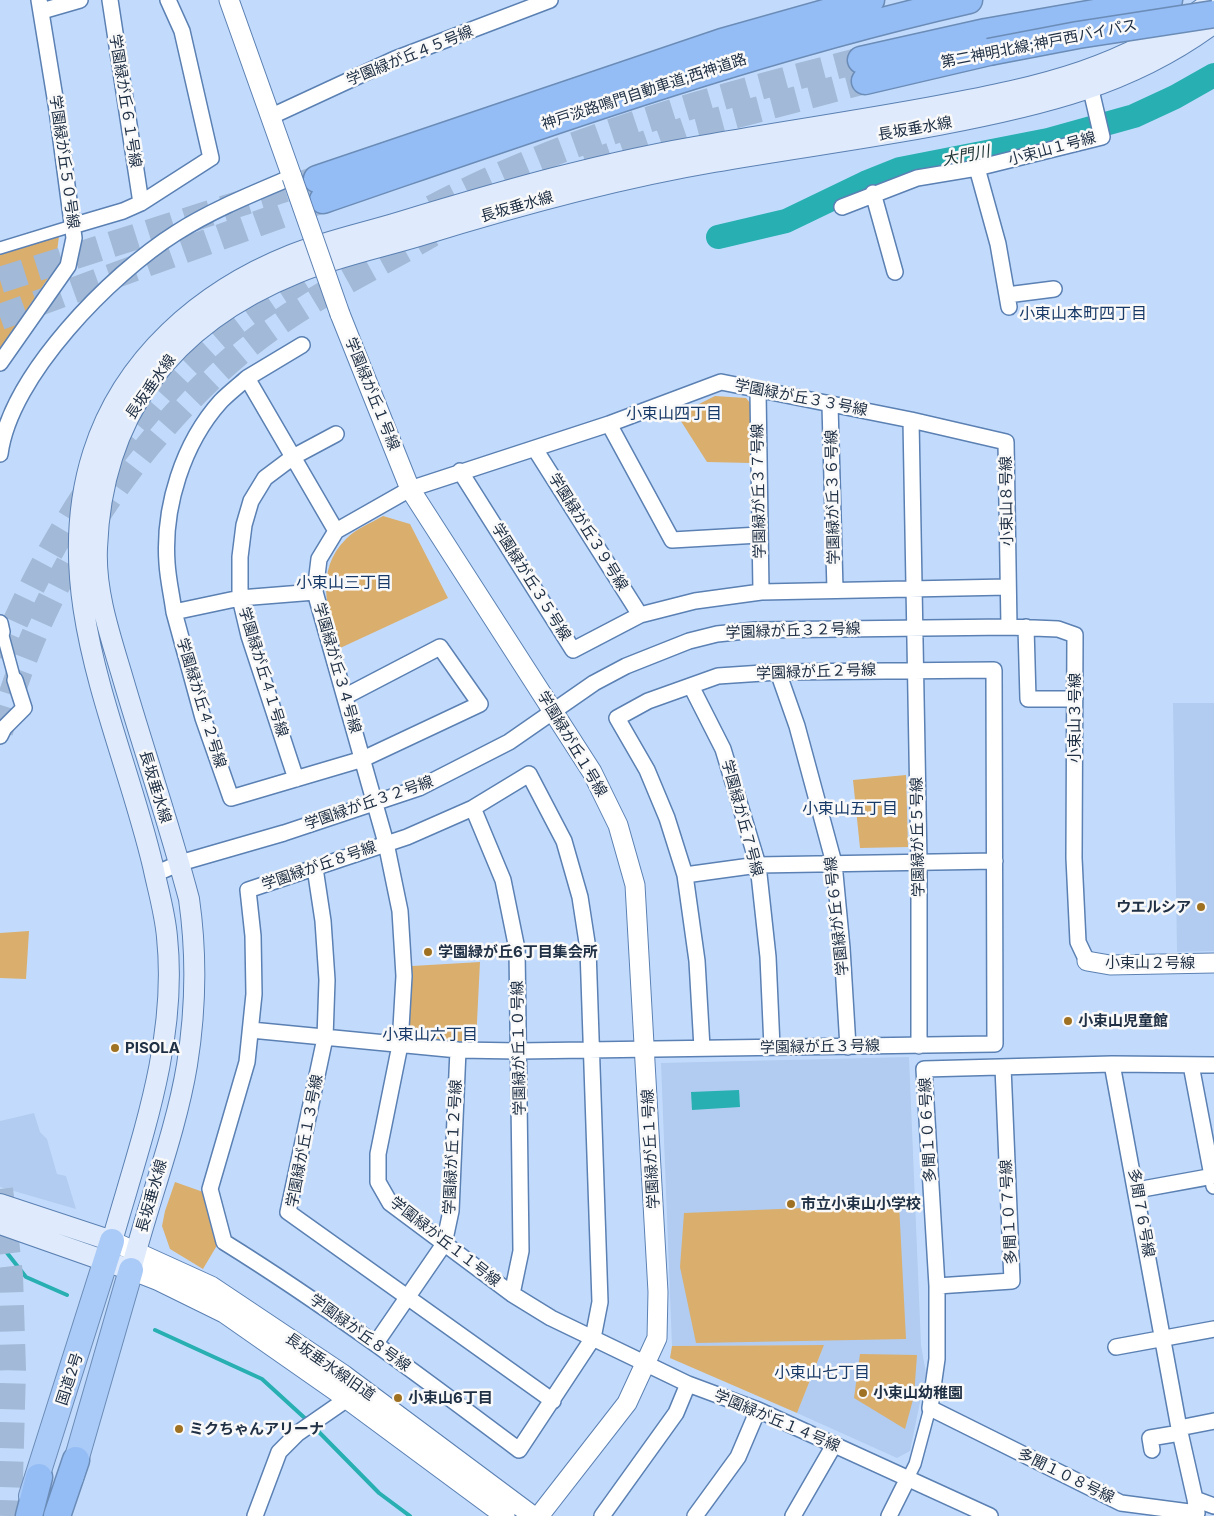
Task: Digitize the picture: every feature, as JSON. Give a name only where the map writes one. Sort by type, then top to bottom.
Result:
[{"type":"highway","name":"神戸淡路鳴門自動車道;西神道路","points":[[311,185],[722,42],[872,0]]},
{"type":"highway","name":"神戸淡路鳴門自動車道;西神道路","points":[[311,185],[815,38],[969,0]]},
{"type":"highway","name":"第二神明北線;神戸西バイパス","points":[[863,70],[1168,0]]},
{"type":"highway","name":"第二神明北線;神戸西バイパス","points":[[987,42],[1088,33],[1214,14]]},
{"type":"highway","points":[[987,42],[1214,23]]},
{"type":"highway","name":"国道2号","points":[[24,1516],[39,1477],[110,1251]]},
{"type":"highway","name":"国道2号","points":[[62,1516],[76,1460],[134,1261]]},
{"type":"highway","points":[[57,1516],[76,1460]]},
{"type":"highway","points":[[29,1516],[39,1477]]},
{"type":"main road","name":"長坂垂水線","points":[[110,1251],[150,1105],[168,1017],[167,937],[145,833],[89,645],[80,600],[78,554],[82,504],[92,455],[104,424],[122,390],[144,359],[191,311],[222,288],[295,253],[535,181],[707,144],[845,123],[1009,93],[1075,76],[1140,48],[1199,12],[1213,0]]},
{"type":"main road","name":"長坂垂水線","points":[[134,1261],[187,1067],[194,1018],[196,973],[194,932],[189,899],[180,863],[112,641],[100,595],[97,553],[100,506],[110,461],[120,432],[158,370],[193,334],[232,304],[302,271],[540,199],[710,162],[848,142],[1013,111],[1091,90],[1148,65],[1214,23]]},
{"type":"main road","points":[[0,1204],[134,1261]]},
{"type":"main road","points":[[0,1224],[110,1251]]},
{"type":"street","points":[[40,6],[80,0]]},
{"type":"street","name":"学園緑が丘６１号線","points":[[110,0],[141,203]]},
{"type":"street","points":[[0,248],[123,211],[141,203],[211,158],[182,30],[168,0]]},
{"type":"street","name":"学園緑が丘１号線","points":[[229,0],[272,116],[311,185],[340,314],[410,489],[592,772],[618,825],[635,884],[646,1048],[658,1292],[657,1338],[627,1402],[539,1516]]},
{"type":"street","name":"学園緑が丘４５号線","points":[[272,116],[395,59],[550,0]]},
{"type":"street","name":"学園緑が丘５０号線","points":[[0,363],[68,266],[74,238],[40,6]]},
{"type":"street","name":"小束山１号線","points":[[842,207],[917,178],[977,168],[1102,136],[1091,90]]},
{"type":"street","points":[[977,168],[998,244],[1008,301],[1054,289]]},
{"type":"street","points":[[0,454],[3,428],[28,384],[62,334],[128,269],[175,234],[239,199],[311,185]]},
{"type":"street","points":[[873,194],[895,272]]},
{"type":"street","points":[[302,345],[247,378],[222,401],[205,422],[188,454],[174,488],[169,522],[167,562],[174,612],[240,598],[315,592]]},
{"type":"street","points":[[247,378],[336,531]]},
{"type":"street","name":"学園緑が丘３３号線","points":[[410,489],[460,471],[535,449],[609,424],[721,382],[912,420]]},
{"type":"street","name":"学園緑が丘３７号線","points":[[758,390],[758,536],[761,592]]},
{"type":"street","name":"学園緑が丘３６号線","points":[[830,405],[835,590]]},
{"type":"street","points":[[912,420],[914,627]]},
{"type":"street","name":"小束山８号線","points":[[912,420],[1006,442],[1009,627]]},
{"type":"street","points":[[609,424],[672,540],[758,536]]},
{"type":"street","name":"学園緑が丘４１号線","points":[[296,779],[249,636],[240,598],[240,557],[244,526],[251,501],[265,478],[293,457],[336,434]]},
{"type":"street","name":"学園緑が丘３９号線","points":[[535,449],[640,615]]},
{"type":"street","name":"学園緑が丘３５号線","points":[[460,471],[573,650],[640,615],[695,601],[761,592],[1008,587]]},
{"type":"street","name":"学園緑が丘３４号線","points":[[375,803],[315,592],[319,559],[336,531],[410,489]]},
{"type":"street","name":"学園緑が丘４２号線","points":[[174,612],[203,718],[231,798],[363,759],[480,704],[440,647],[346,696]]},
{"type":"street","name":"学園緑が丘３２号線","points":[[155,874],[180,863],[420,788],[509,742],[594,683],[651,654],[689,641],[717,634],[755,630],[914,627]]},
{"type":"street","name":"小束山３号線","points":[[914,627],[1026,627],[1058,629],[1075,635],[1074,858],[1078,942],[1087,961]]},
{"type":"street","name":"学園緑が丘５号線","points":[[914,627],[919,862],[919,1046]]},
{"type":"street","points":[[1026,627],[1028,699],[1075,699]]},
{"type":"street","points":[[1,628],[24,708],[1,730]]},
{"type":"street","name":"学園緑が丘２号線","points":[[702,1048],[697,961],[685,875],[667,818],[647,770],[617,718],[648,702],[718,676],[778,672],[914,670],[994,670],[995,1044]]},
{"type":"street","name":"学園緑が丘６号線","points":[[778,672],[797,726],[834,863],[842,948],[848,1047]]},
{"type":"street","name":"学園緑が丘７号線","points":[[692,686],[723,749],[758,865],[768,957],[772,1047]]},
{"type":"street","name":"学園緑が丘８号線","points":[[529,774],[564,841],[580,897],[588,949],[600,1302],[593,1338],[519,1450],[376,1342],[287,1281],[224,1242],[210,1189],[237,1104],[248,1062],[254,994],[253,936],[248,890],[406,837],[473,808],[529,774]]},
{"type":"street","name":"学園緑が丘１１号線","points":[[375,803],[386,843],[400,911],[404,976],[400,1045],[378,1154],[378,1182],[390,1203],[512,1294],[551,1318],[646,1364]]},
{"type":"street","name":"学園緑が丘１０号線","points":[[473,808],[503,880],[517,949],[521,1251],[512,1294]]},
{"type":"street","points":[[685,875],[758,865],[995,860]]},
{"type":"street","name":"学園緑が丘１３号線","points":[[314,868],[323,921],[327,980],[325,1038],[288,1212],[553,1401]]},
{"type":"street","name":"小束山２号線","points":[[1087,961],[1110,965],[1214,963]]},
{"type":"street","name":"学園緑が丘３号線","points":[[251,1030],[458,1050],[519,1051],[995,1044]]},
{"type":"street","name":"学園緑が丘１２号線","points":[[376,1342],[444,1244],[451,1211],[458,1050]]},
{"type":"street","points":[[1112,1064],[1214,1065]]},
{"type":"street","name":"多聞１０６号線","points":[[930,1408],[937,1359],[937,1286],[924,1070],[1112,1064]]},
{"type":"street","name":"多聞７６号線","points":[[1112,1064],[1196,1509]]},
{"type":"street","points":[[1137,1190],[1213,1179],[1191,1065]]},
{"type":"street","name":"多聞１０７号線","points":[[937,1286],[1012,1281],[1002,1067]]},
{"type":"street","name":"長坂垂水線旧道","points":[[134,1261],[160,1281],[224,1313],[348,1399],[505,1516]]},
{"type":"street","name":"長坂垂水線旧道","points":[[134,1261],[211,1286],[344,1375],[533,1516]]},
{"type":"street","points":[[1116,1347],[1214,1329]]},
{"type":"street","name":"学園緑が丘１４号線","points":[[646,1364],[688,1384],[758,1410],[908,1478],[981,1514]]},
{"type":"street","points":[[602,1516],[676,1413],[688,1384]]},
{"type":"street","points":[[255,1516],[279,1452],[298,1433],[348,1399]]},
{"type":"street","points":[[889,1516],[915,1464],[930,1408]]},
{"type":"street","name":"多聞１０８号線","points":[[930,1408],[1121,1503],[1196,1509],[1214,1506]]},
{"type":"street","points":[[694,1516],[738,1457],[758,1410]]},
{"type":"street","points":[[1152,1450],[1150,1438],[1214,1421]]},
{"type":"street","points":[[793,1516],[834,1445]]},
{"type":"shaded area","points":[[59,236],[55,268],[0,349],[0,255]]},
{"type":"shaded area","points":[[715,396],[746,398],[751,404],[751,463],[707,462],[677,415]]},
{"type":"shaded area","points":[[383,516],[410,524],[448,598],[338,649],[326,592],[330,564],[336,551],[350,535]]},
{"type":"shaded area","points":[[1173,703],[1214,703],[1214,951],[1177,952]]},
{"type":"shaded area","points":[[906,775],[908,847],[860,848],[853,780]]},
{"type":"shaded area","points":[[29,931],[26,979],[0,978],[0,933]]},
{"type":"shaded area","points":[[480,962],[476,1042],[415,1039],[406,1028],[412,966]]},
{"type":"shaded area","name":"市立小束山小学校","points":[[909,1057],[921,1345],[926,1373],[910,1451],[897,1458],[797,1413],[824,1345],[672,1346],[661,1063]]},
{"type":"shaded area","points":[[739,1090],[740,1107],[692,1110],[691,1092]]},
{"type":"shaded area","points":[[34,1113],[40,1132],[47,1139],[57,1174],[66,1176],[76,1209],[0,1187],[0,1121]]},
{"type":"shaded area","points":[[175,1182],[206,1193],[219,1242],[203,1269],[170,1249],[162,1226]]},
{"type":"shaded area","points":[[899,1204],[906,1339],[696,1343],[680,1267],[684,1213]]},
{"type":"shaded area","points":[[824,1345],[797,1413],[670,1358],[672,1346]]},
{"type":"shaded area","points":[[860,1354],[917,1355],[914,1396],[905,1429],[854,1398]]},
{"type":"waterway","name":"大門川","points":[[718,237],[786,221],[865,183],[900,169],[1048,140],[1134,116],[1175,97],[1214,75]]},
{"type":"waterway","points":[[0,1244],[26,1277],[67,1295]]},
{"type":"waterway","points":[[155,1330],[262,1379],[308,1421]]},
{"type":"waterway","points":[[313,1426],[379,1493],[410,1516]]},
{"type":"tunnel","points":[[432,208],[535,160],[588,140],[696,105],[861,60]]},
{"type":"tunnel","points":[[586,164],[696,126],[865,81]]},
{"type":"tunnel","points":[[0,280],[317,179]]},
{"type":"tunnel","points":[[0,317],[323,200]]},
{"type":"tunnel","points":[[0,732],[18,677],[39,623],[65,571],[94,521],[126,474],[162,429],[202,387],[267,331],[312,301],[432,234]]},
{"type":"tunnel","points":[[113,455],[168,390],[212,346],[251,315],[323,267]]},
{"type":"tunnel","points":[[0,658],[41,569],[77,506],[91,486]]},
{"type":"tunnel","points":[[0,1189],[10,1275],[13,1370],[9,1516]]},
{"type":"place","name":"ウエルシア","points":[[1201,907]]},
{"type":"place","name":"学園緑が丘6丁目集会所","points":[[428,952]]},
{"type":"place","name":"小束山児童館","points":[[1068,1021]]},
{"type":"place","name":"PISOLA","points":[[115,1048]]},
{"type":"place","name":"市立小束山小学校","points":[[791,1204]]},
{"type":"place","name":"小束山幼稚園","points":[[863,1393]]},
{"type":"place","name":"小束山6丁目","points":[[398,1398]]},
{"type":"place","name":"ミクちゃんアリーナ","points":[[179,1429]]},
{"type":"district","name":"小束山本町四丁目","points":[[1083,314]]},
{"type":"district","name":"小束山四丁目","points":[[674,414]]},
{"type":"district","name":"小束山三丁目","points":[[344,583]]},
{"type":"district","name":"小束山五丁目","points":[[850,809]]},
{"type":"district","name":"小束山六丁目","points":[[430,1035]]},
{"type":"district","name":"小束山七丁目","points":[[822,1373]]}]
